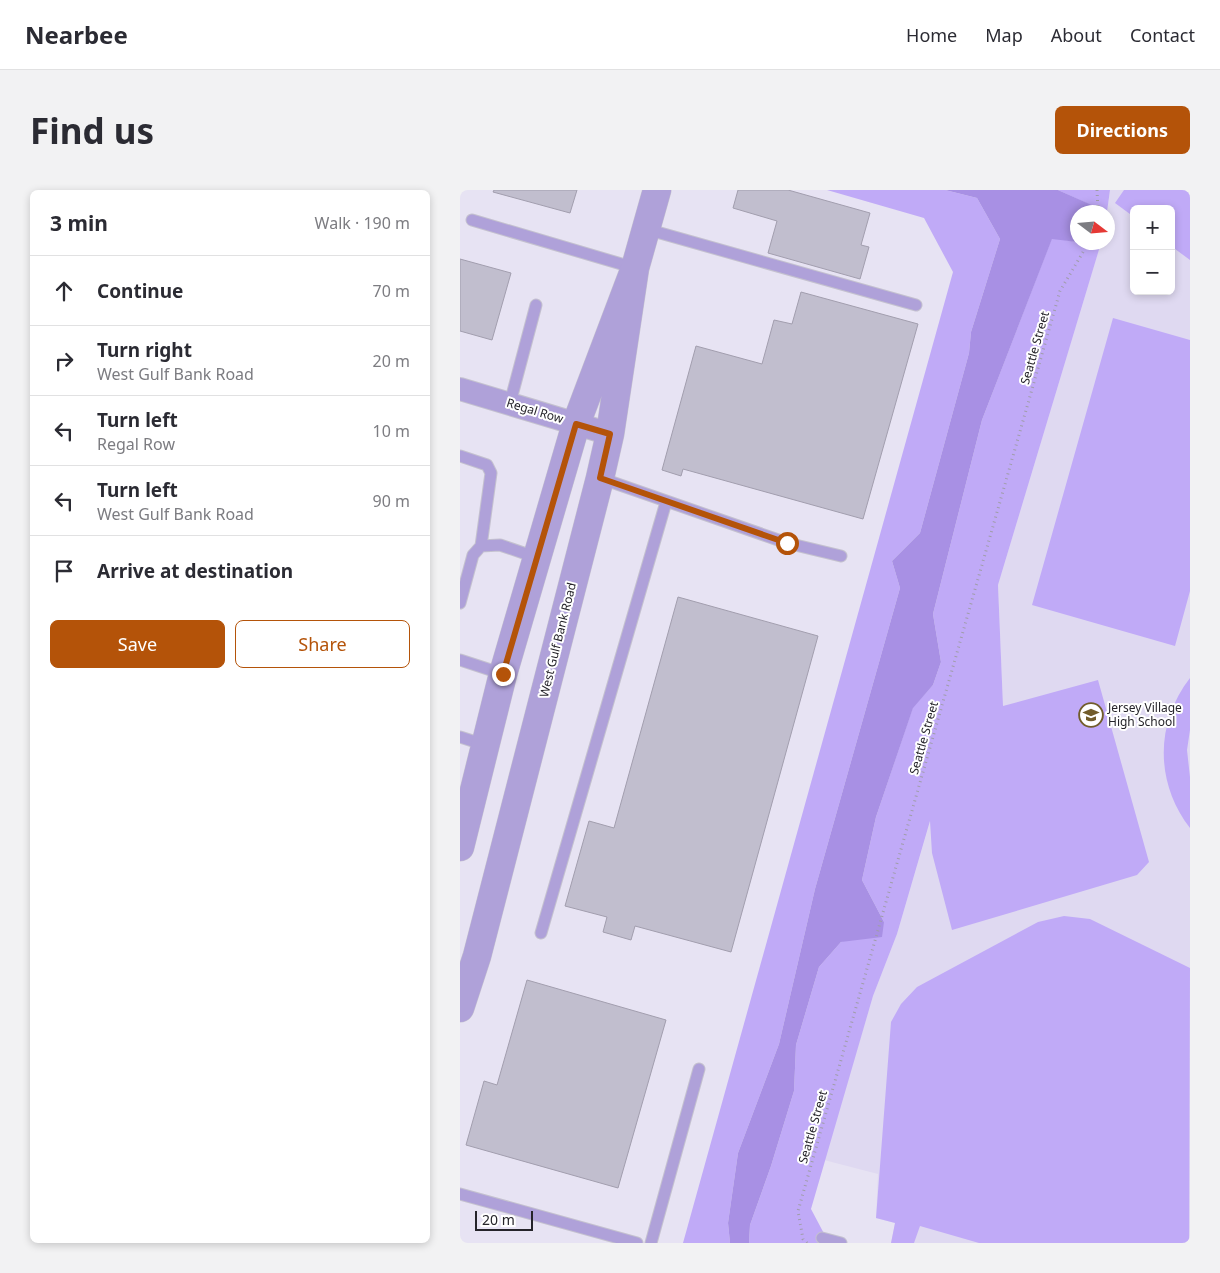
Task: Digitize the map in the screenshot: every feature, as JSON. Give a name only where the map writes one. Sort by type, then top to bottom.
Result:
[{"type":"street","name":"West Gulf Bank Road","points":[[460,847],[473,741],[503,674],[576,424],[635,268],[657,190]]},
{"type":"street","name":"West Gulf Bank Road","points":[[460,1008],[477,956],[600,478],[610,434],[635,268]]},
{"type":"street","name":"Regal Row","points":[[460,389],[610,434]]},
{"type":"lane","points":[[472,220],[635,268]]},
{"type":"lane","points":[[646,229],[916,305]]},
{"type":"lane","points":[[510,403],[536,305]]},
{"type":"lane","points":[[460,456],[487,465],[491,473],[477,551],[460,603]]},
{"type":"lane","points":[[600,478],[787,543],[841,556]]},
{"type":"lane","points":[[540,932],[666,502]]},
{"type":"lane","points":[[477,551],[500,545],[538,558]]},
{"type":"lane","points":[[460,660],[503,674]]},
{"type":"lane","points":[[651,1243],[699,1069]]},
{"type":"lane","points":[[460,1194],[637,1243]]},
{"type":"lane","points":[[822,1238],[841,1243]]},
{"type":"path","points":[[1097,190],[1098,205]]},
{"type":"path","name":"Seattle Street","points":[[807,1243],[803,1239],[798,1211],[1060,291],[1084,250]]},
{"type":"shaded area","points":[[827,190],[945,190],[977,198],[1000,239],[971,332],[969,353],[920,533],[892,561],[900,588],[815,889],[779,1044],[738,1153],[728,1223],[730,1243],[683,1243],[953,272],[924,218]]},
{"type":"shaded area","points":[[945,190],[1058,190],[1092,205],[1070,205],[1070,241],[1052,239],[982,420],[933,614],[941,662],[933,685],[913,708],[876,817],[862,880],[884,922],[882,937],[841,942],[819,967],[796,1045],[794,1091],[771,1166],[750,1225],[749,1243],[730,1243],[728,1223],[738,1153],[779,1044],[815,889],[900,588],[892,561],[920,533],[969,353],[971,332],[1000,239],[977,198]]},
{"type":"shaded area","points":[[1058,190],[1110,190],[1108,205],[1091,205]]},
{"type":"shaded area","name":"Jersey Village High School","points":[[1110,190],[1190,190],[1190,1243],[891,1243],[895,1223],[876,1218],[878,1174],[824,1160],[873,996],[897,934],[939,791],[1003,706],[998,585],[1099,250],[1115,250],[1115,205],[1108,205]]},
{"type":"shaded area","points":[[1124,190],[1190,190],[1190,260],[1175,249],[1175,205],[1130,205],[1130,214],[1115,203]]},
{"type":"shaded area","points":[[1052,238],[1070,241],[1070,250],[1099,250],[998,585],[1003,706],[1098,680],[1149,862],[1137,875],[952,930],[932,853],[930,821],[897,934],[873,996],[811,1209],[829,1243],[749,1243],[750,1225],[771,1166],[794,1091],[796,1045],[819,967],[841,942],[884,922],[862,880],[876,817],[913,707],[933,685],[941,662],[933,614],[982,420]]},
{"type":"shaded area","points":[[1113,318],[1190,340],[1190,591],[1175,646],[1032,605]]},
{"type":"shaded area","points":[[1190,678],[1190,730],[1187,750],[1190,777],[1190,828],[1170,792],[1165,773],[1164,753],[1165,733],[1170,714]]},
{"type":"shaded area","points":[[1064,916],[1090,919],[1190,968],[1189,1243],[979,1243],[920,1226],[914,1243],[891,1243],[895,1223],[876,1218],[891,1022],[901,1004],[917,987],[1038,922]]},
{"type":"building","points":[[494,190],[577,190],[570,213],[493,192]]},
{"type":"building","points":[[738,190],[788,190],[870,213],[861,245],[869,247],[860,279],[768,253],[777,221],[733,208]]},
{"type":"building","points":[[460,259],[511,273],[492,340],[460,331]]},
{"type":"building","points":[[801,292],[918,324],[863,519],[683,469],[681,476],[662,470],[696,346],[762,364],[774,320],[792,324]]},
{"type":"building","points":[[678,597],[818,636],[731,952],[635,926],[631,940],[603,932],[607,917],[565,906],[589,821],[614,828]]},
{"type":"building","points":[[527,980],[666,1020],[618,1188],[466,1145],[484,1081],[497,1085]]},
{"type":"place","name":"Jersey Village High School","points":[[1091,715]]},
{"type":"route","points":[[503,674],[576,424],[610,434],[600,478],[787,543]]}]
